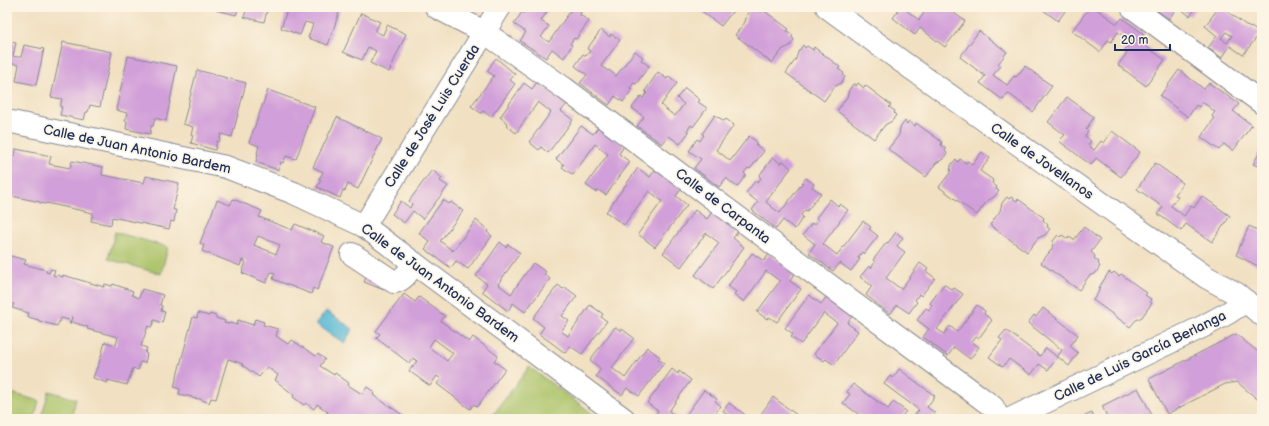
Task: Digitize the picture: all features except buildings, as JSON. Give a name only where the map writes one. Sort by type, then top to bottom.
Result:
[{"type":"street","name":"Calle de Carpanta","points":[[436,7],[484,32],[571,92],[969,388],[993,407],[999,419]]},
{"type":"street","name":"Calle de José Luis Cuerda","points":[[364,226],[500,7]]},
{"type":"street","name":"Calle de Jovellanos","points":[[828,7],[901,61],[1206,277],[1257,306]]},
{"type":"street","points":[[1132,7],[1262,103]]},
{"type":"street","name":"Calle de Juan Antonio Bardem","points":[[7,121],[226,167],[294,193],[364,226],[624,419]]},
{"type":"street","points":[[352,254],[394,282],[399,282],[414,263]]},
{"type":"street","name":"Calle de Luis García Berlanga","points":[[1010,419],[1228,313],[1257,306]]},
{"type":"green space","points":[[115,232],[168,247],[161,274],[108,259]]},
{"type":"green space","points":[[529,367],[600,419],[490,419]]},
{"type":"green space","points":[[49,391],[76,399],[71,419],[41,419]]},
{"type":"green space","points":[[11,393],[39,401],[34,419],[7,419],[7,408]]},
{"type":"water","points":[[326,311],[353,329],[344,343],[316,324]]}]
